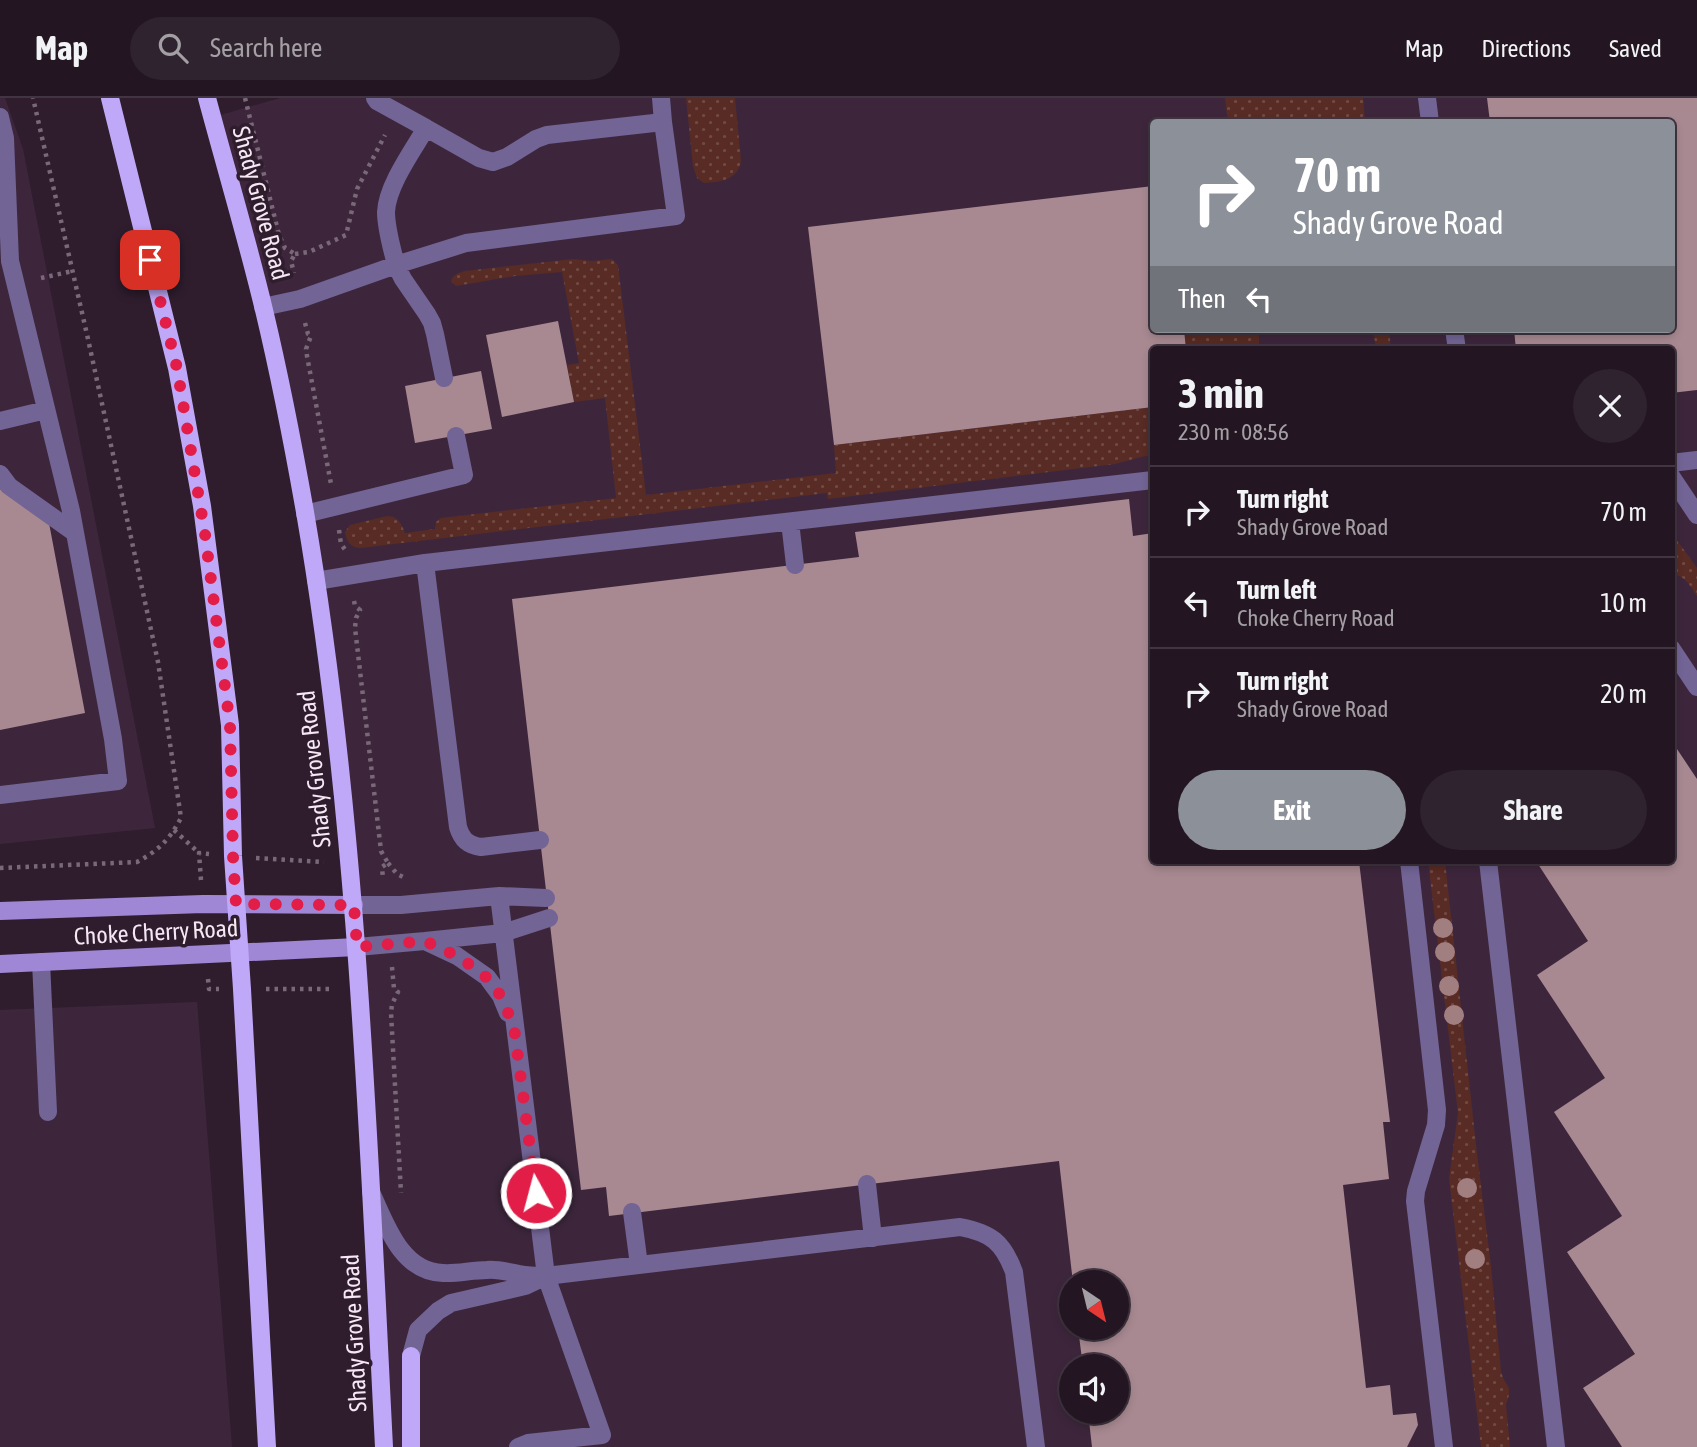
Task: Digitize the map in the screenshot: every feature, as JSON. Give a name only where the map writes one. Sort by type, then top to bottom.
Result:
[{"type":"main road","points":[[110,98],[177,368],[202,506],[230,725],[233,856],[267,1447]]},
{"type":"main road","name":"Shady Grove Road","points":[[207,98],[263,307],[287,415],[316,581],[331,691],[357,947],[384,1447]]},
{"type":"main road","points":[[411,1356],[411,1447]]},
{"type":"street","name":"Choke Cherry Road","points":[[0,911],[236,904],[354,905]]},
{"type":"street","name":"Choke Cherry Road","points":[[0,964],[357,947]]},
{"type":"lane","points":[[375,98],[479,158],[493,162],[547,135],[663,122]]},
{"type":"lane","points":[[263,307],[300,299],[466,243],[676,216],[661,98]]},
{"type":"lane","points":[[1427,98],[1430,119]]},
{"type":"lane","points":[[0,117],[5,138],[5,261],[46,410],[75,533],[113,739],[118,780],[0,795]]},
{"type":"lane","points":[[426,128],[393,186],[386,212],[387,226],[396,265],[432,323],[444,378]]},
{"type":"lane","points":[[0,421],[46,410]]},
{"type":"lane","points":[[305,514],[464,475],[456,436]]},
{"type":"lane","points":[[1675,463],[1697,460]]},
{"type":"lane","points":[[0,474],[9,486],[75,533]]},
{"type":"lane","points":[[316,581],[425,563],[1150,480]]},
{"type":"lane","points":[[1675,482],[1697,515]]},
{"type":"lane","points":[[790,522],[795,565]]},
{"type":"lane","points":[[425,563],[461,835],[465,842],[481,847],[540,840]]},
{"type":"lane","points":[[1675,655],[1697,688]]},
{"type":"lane","points":[[1409,864],[1437,1110],[1436,1125],[1415,1202],[1444,1447]]},
{"type":"lane","points":[[1488,864],[1556,1447]]},
{"type":"lane","points":[[499,896],[546,1276],[602,1435],[528,1443],[518,1447]]},
{"type":"lane","points":[[354,905],[401,905],[499,896],[546,898]]},
{"type":"lane","points":[[357,947],[503,933],[548,918]]},
{"type":"lane","points":[[425,941],[457,956],[486,977],[501,996],[514,1027]]},
{"type":"lane","points":[[41,962],[48,1112]]},
{"type":"lane","points":[[867,1184],[873,1238]]},
{"type":"lane","points":[[371,1191],[388,1229],[407,1258],[420,1268],[442,1273],[488,1269],[546,1276],[960,1227],[977,1230],[991,1237],[1003,1248],[1014,1272],[1035,1447]]},
{"type":"lane","points":[[632,1212],[639,1265]]},
{"type":"lane","points":[[411,1356],[418,1330],[451,1303],[525,1286],[546,1276]]},
{"type":"path","points":[[0,868],[137,862],[154,853],[169,839],[181,818],[158,662],[33,98]]},
{"type":"path","points":[[295,254],[309,252],[345,235],[356,189],[397,112]]},
{"type":"path","points":[[41,278],[73,271]]},
{"type":"path","points":[[174,830],[199,853]]},
{"type":"shaded area","points":[[0,98],[5,98],[23,149],[155,828],[0,844]]},
{"type":"shaded area","points":[[280,98],[1697,98],[1697,1447],[387,1447],[335,689],[217,116]]},
{"type":"shaded area","points":[[686,98],[735,98],[741,161],[736,172],[728,179],[704,183],[697,178],[693,166]]},
{"type":"shaded area","points":[[1225,98],[1363,98],[1365,119],[1228,119]]},
{"type":"shaded area","points":[[573,259],[612,259],[618,265],[646,495],[836,473],[834,445],[1150,407],[1150,456],[1115,464],[828,499],[827,493],[360,548],[351,545],[345,532],[350,525],[383,517],[397,520],[405,533],[435,529],[436,522],[441,518],[616,498],[605,398],[574,402],[567,365],[579,363],[562,272],[515,276],[456,286],[451,281],[455,275],[465,271]]},
{"type":"shaded area","points":[[1184,333],[1259,333],[1259,346],[1186,346]]},
{"type":"shaded area","points":[[1374,333],[1389,333],[1391,346],[1375,346]]},
{"type":"shaded area","points":[[1675,538],[1697,568],[1697,596],[1684,579],[1676,575]]},
{"type":"shaded area","points":[[1428,864],[1445,864],[1501,1371],[1509,1388],[1506,1405],[1510,1447],[1481,1447],[1449,1178],[1458,1113]]},
{"type":"shaded area","points":[[197,1002],[232,1447],[0,1447],[0,1010]]},
{"type":"building","points":[[1487,98],[1697,98],[1697,390],[1675,393],[1675,346],[1516,346],[1514,333],[1675,333],[1675,119],[1490,119]]},
{"type":"building","points":[[1150,186],[1150,333],[1184,333],[1186,346],[1150,346],[1150,407],[834,445],[808,227]]},
{"type":"building","points":[[558,321],[574,402],[502,417],[486,335]]},
{"type":"building","points":[[481,371],[492,429],[415,443],[405,386]]},
{"type":"building","points":[[0,489],[49,523],[85,713],[0,730]]},
{"type":"building","points":[[1129,499],[1133,536],[1150,533],[1150,864],[1359,864],[1390,1122],[1383,1122],[1389,1179],[1343,1185],[1366,1388],[1390,1385],[1393,1415],[1416,1413],[1418,1425],[1407,1447],[1092,1447],[1089,1424],[1129,1424],[1129,1354],[1081,1354],[1080,1340],[1129,1340],[1129,1270],[1072,1270],[1059,1161],[609,1216],[606,1187],[581,1190],[512,599],[859,557],[855,532]]},
{"type":"building","points":[[1675,746],[1697,779],[1697,1447],[1622,1447],[1583,1388],[1635,1354],[1567,1252],[1622,1216],[1554,1112],[1605,1078],[1537,975],[1588,941],[1538,864],[1675,864]]},
{"type":"route","points":[[150,260],[177,368],[202,506],[230,725],[236,904],[354,905],[357,947],[425,941],[457,956],[486,977],[501,996],[514,1027],[536,1193]]}]
